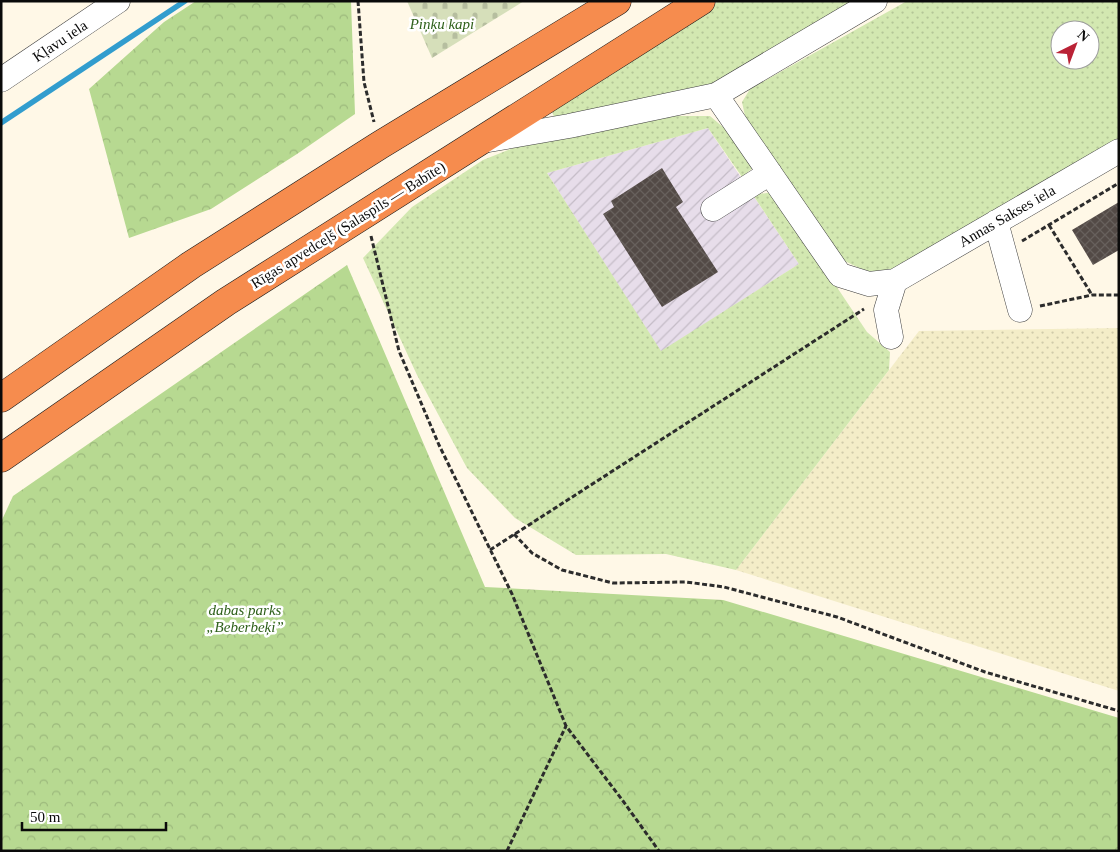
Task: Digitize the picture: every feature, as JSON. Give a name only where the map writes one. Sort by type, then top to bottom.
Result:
[{"type":"highway","points":[[1,398],[191,265],[380,145],[617,1]]},
{"type":"highway","name":"Rīgas apvedceļš (Salaspils — Babīte)","points":[[1,458],[226,302],[483,141],[700,1]]},
{"type":"street","name":"Kļavu iela","points":[[1,80],[118,1]]},
{"type":"street","points":[[483,141],[569,126],[716,95],[875,1]]},
{"type":"street","points":[[716,95],[840,275],[869,284],[895,281],[886,310],[892,337]]},
{"type":"street","name":"Annas Sakses iela","points":[[895,281],[1119,151]]},
{"type":"street","points":[[713,209],[770,173]]},
{"type":"street","points":[[996,222],[1020,310]]},
{"type":"path","points":[[358,1],[364,82],[380,145]]},
{"type":"path","points":[[1004,252],[1119,183]]},
{"type":"path","points":[[365,214],[378,260],[399,351],[439,445],[512,594],[566,726],[623,800],[659,851]]},
{"type":"path","points":[[1049,225],[1092,295]]},
{"type":"path","points":[[1020,310],[1092,295],[1119,295]]},
{"type":"path","points":[[490,550],[864,309]]},
{"type":"path","points":[[514,534],[532,553],[562,570],[614,583],[686,582],[724,587],[837,616],[984,672],[1119,711]]},
{"type":"path","points":[[507,851],[566,726]]},
{"type":"shaded area","points":[[708,128],[799,264],[661,352],[547,173]]},
{"type":"shaded area","points":[[1119,328],[1119,691],[736,570],[919,331]]},
{"type":"green space","points":[[196,1],[351,1],[355,114],[211,209],[129,238],[89,89],[164,22]]},
{"type":"green space","name":"Piņķu kapi","points":[[407,1],[524,1],[432,58]]},
{"type":"green space","points":[[719,1],[857,1],[725,79],[691,91],[554,117],[550,106]]},
{"type":"green space","points":[[907,1],[1119,1],[1119,140],[902,269],[870,272],[841,259],[745,116],[742,102],[750,89]]},
{"type":"green space","points":[[669,116],[710,116],[737,139],[755,166],[742,177],[708,128],[547,173],[661,351],[799,264],[753,195],[773,192],[867,332],[890,352],[889,370],[736,570],[666,554],[576,555],[515,518],[467,468],[417,375],[363,258],[412,207],[483,160],[528,142]]},
{"type":"green space","name":"dabas parks „Beberbeķi”","points":[[347,265],[485,587],[723,600],[1119,718],[1119,851],[1,851],[1,522],[13,496]]},
{"type":"building","points":[[662,168],[683,202],[676,207],[718,272],[662,307],[603,214],[614,207],[611,201]]},
{"type":"building","points":[[1119,202],[1119,250],[1093,265],[1072,230]]},
{"type":"waterway","points":[[1,123],[185,1]]}]
